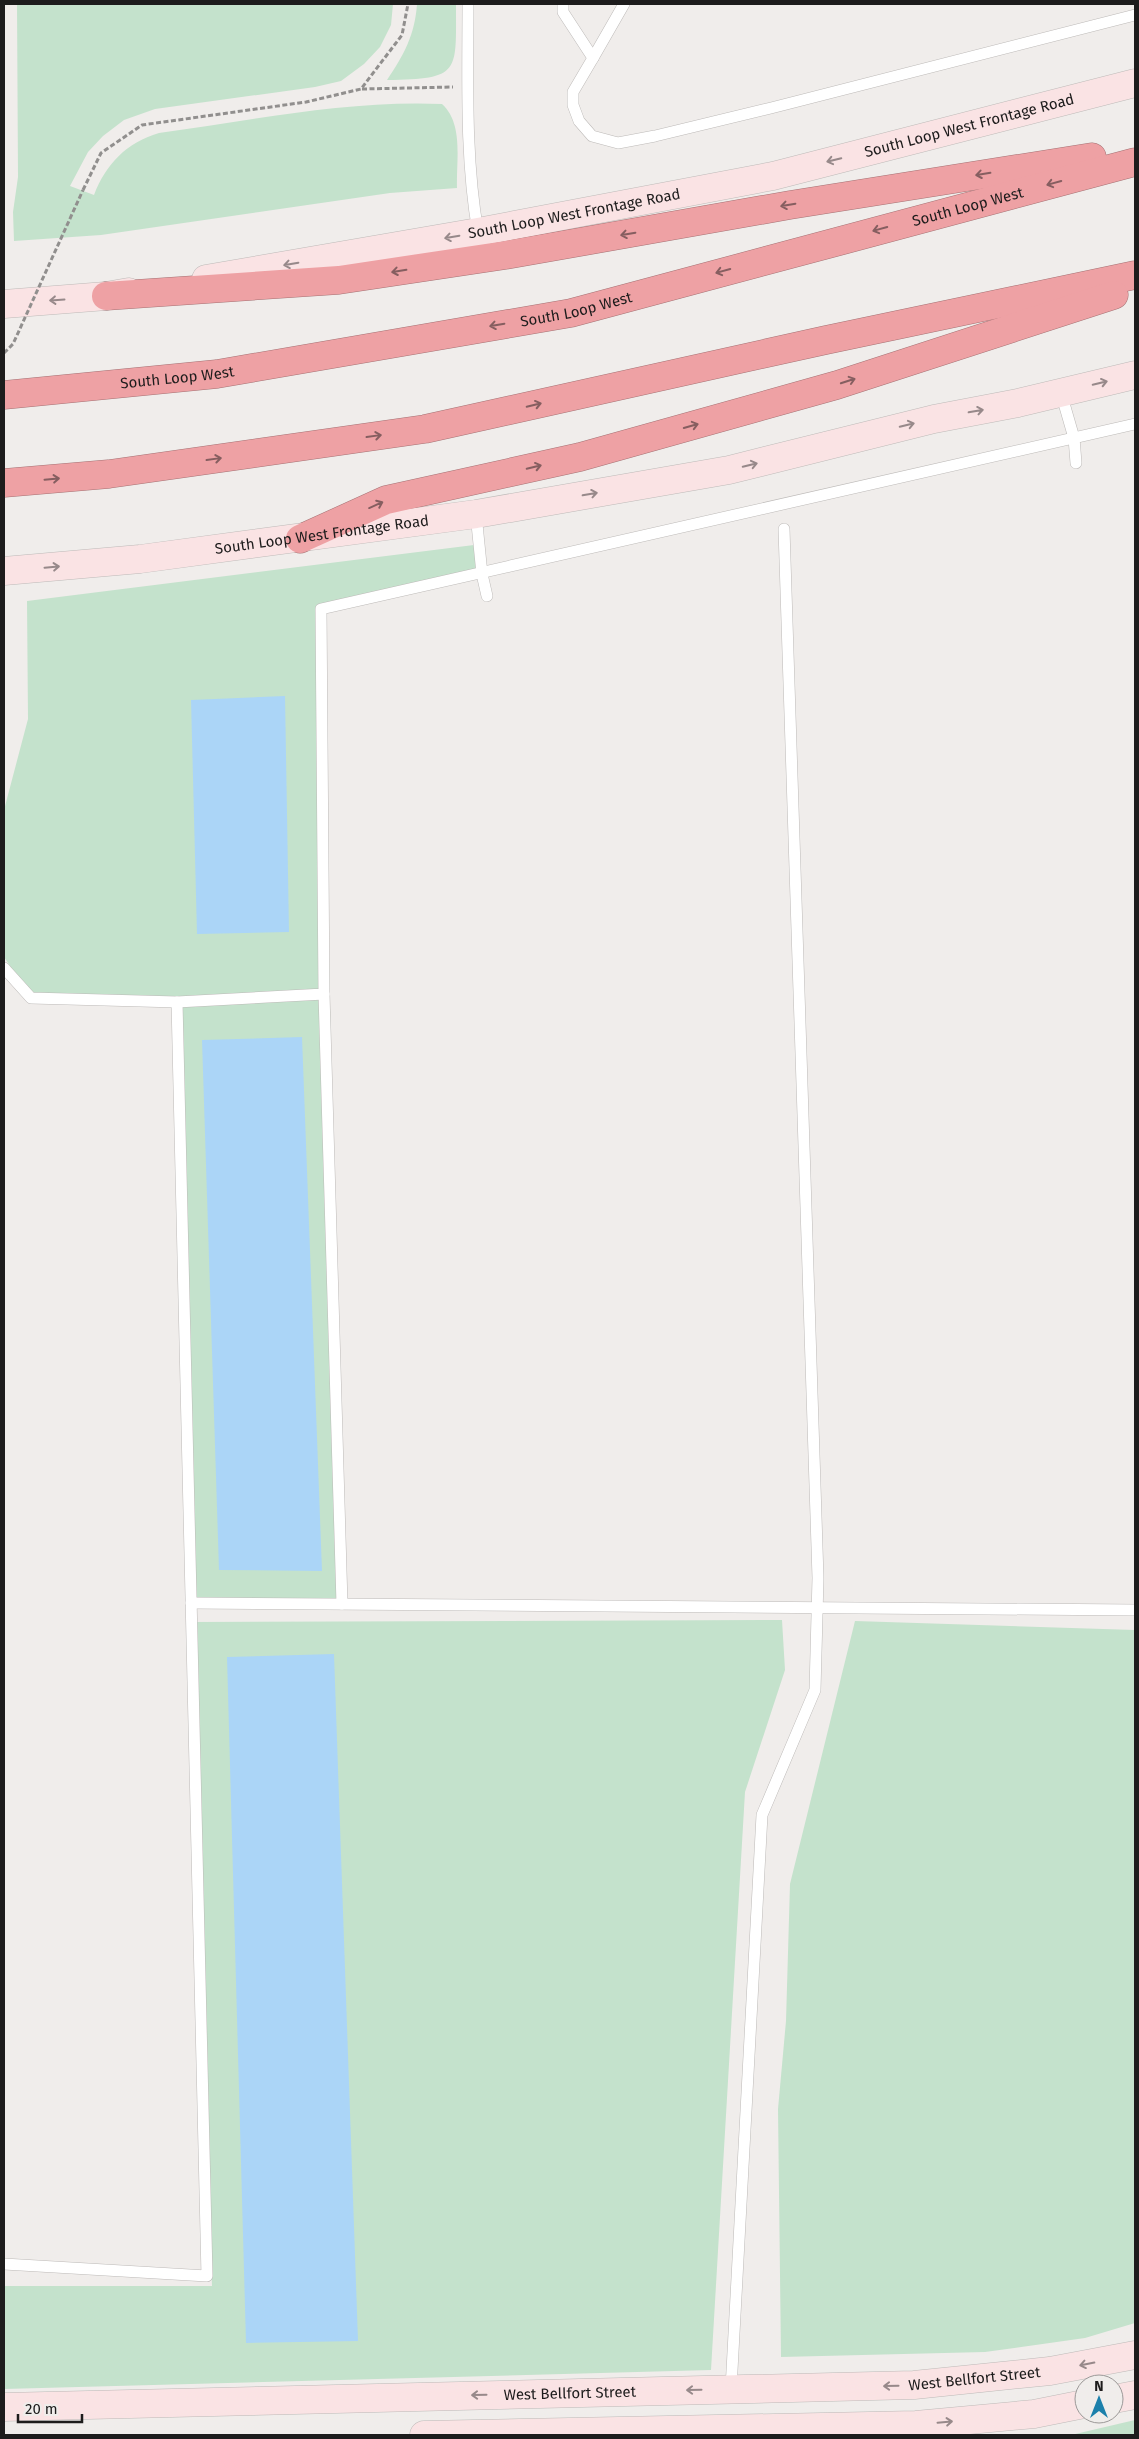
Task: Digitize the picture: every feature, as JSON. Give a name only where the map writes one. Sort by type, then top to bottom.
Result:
[{"type":"highway","points":[[106,296],[339,280],[506,255],[790,205],[1135,150]]},
{"type":"highway","name":"South Loop West","points":[[4,395],[218,374],[571,313],[1135,162]]},
{"type":"highway","points":[[4,483],[109,474],[425,429],[826,340],[1135,275]]},
{"type":"highway","points":[[300,539],[386,500],[580,457],[837,385],[1135,288]]},
{"type":"main road","name":"South Loop West Frontage Road","points":[[4,304],[106,296],[478,232],[773,176],[1135,83]]},
{"type":"main road","name":"South Loop West Frontage Road","points":[[4,571],[140,559],[476,514],[729,470],[934,419],[1061,393],[1135,375]]},
{"type":"main road","name":"West Bellfort Street","points":[[4,2407],[914,2385],[1050,2371],[1135,2355]]},
{"type":"main road","points":[[424,2435],[916,2425],[1034,2414],[1074,2406]]},
{"type":"lane","points":[[468,4],[468,87],[472,200],[478,232]]},
{"type":"lane","points":[[563,4],[563,12],[593,58]]},
{"type":"lane","points":[[624,4],[573,92],[573,105],[579,121],[592,136],[618,143],[753,112],[1135,15]]},
{"type":"lane","points":[[1061,393],[1074,438],[1076,463]]},
{"type":"lane","points":[[342,1604],[324,994],[321,609],[482,574],[1135,424]]},
{"type":"lane","points":[[476,514],[482,574],[488,596]]},
{"type":"lane","points":[[731,2390],[732,2341],[762,1815],[815,1690],[818,1578],[784,529]]},
{"type":"lane","points":[[4,968],[31,998],[177,1002],[324,994]]},
{"type":"lane","points":[[4,2264],[207,2276],[177,1002]]},
{"type":"lane","points":[[192,1603],[817,1606],[1135,1610]]},
{"type":"path","points":[[361,88],[402,35],[408,4]]},
{"type":"path","points":[[4,353],[13,344],[83,190],[102,153],[142,125],[306,102],[361,88],[468,87]]},
{"type":"green space","points":[[17,4],[393,4],[391,25],[380,47],[364,64],[341,81],[315,87],[155,109],[124,120],[103,136],[88,152],[70,186],[94,195],[111,164],[119,156],[147,137],[159,133],[336,108],[371,105],[442,104],[449,112],[456,132],[457,188],[390,193],[101,235],[14,241],[13,212],[18,177]]},
{"type":"green space","points":[[417,4],[456,4],[456,45],[454,58],[449,68],[441,74],[411,79],[387,80],[408,44],[414,25]]},
{"type":"green space","points":[[474,545],[482,574],[322,609],[342,1604],[191,1603],[177,1002],[31,998],[4,957],[4,810],[28,719],[27,601]]},
{"type":"green space","points":[[782,1620],[785,1670],[745,1792],[711,2370],[4,2389],[4,2286],[212,2286],[192,1622]]},
{"type":"green space","points":[[855,1621],[1135,1630],[1135,2323],[1085,2338],[985,2352],[781,2357],[778,2109],[786,2021],[790,1884]]},
{"type":"green space","points":[[1135,2420],[1135,2435],[1071,2435],[1124,2424]]},
{"type":"water","points":[[285,696],[289,932],[197,934],[191,700]]},
{"type":"water","points":[[302,1037],[322,1571],[219,1570],[202,1040]]},
{"type":"water","points":[[334,1654],[358,2341],[246,2343],[227,1657]]}]
